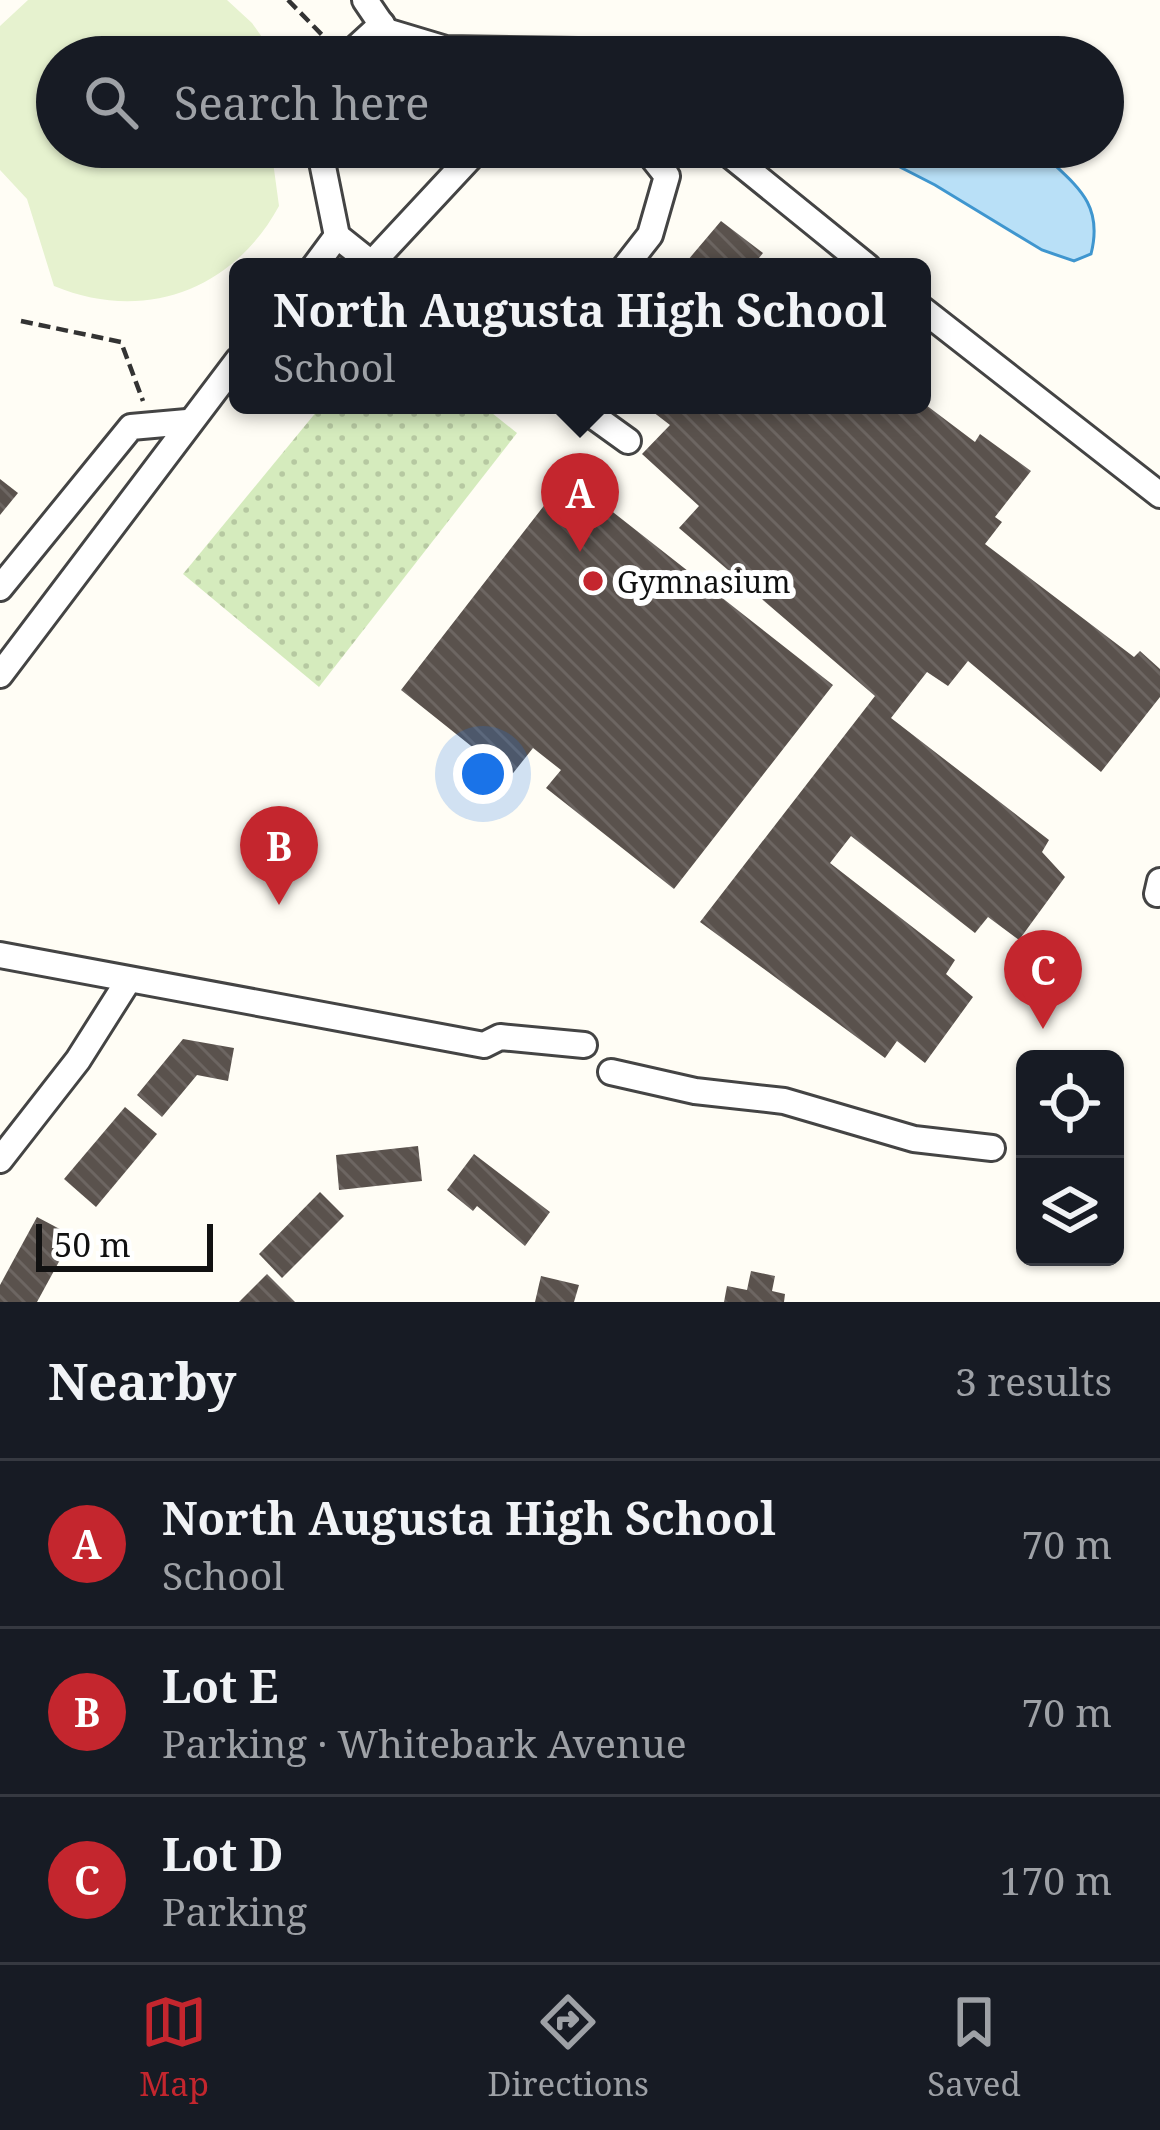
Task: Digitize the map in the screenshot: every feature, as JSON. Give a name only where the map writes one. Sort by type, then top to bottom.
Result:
[{"type":"street","points":[[365,0],[386,31],[403,36]]},
{"type":"street","points":[[362,36],[382,23]]},
{"type":"street","points":[[323,168],[337,236],[365,258]]},
{"type":"street","points":[[380,258],[461,168]]},
{"type":"street","points":[[632,258],[650,235],[667,176],[661,168]]},
{"type":"street","points":[[746,168],[857,258]]},
{"type":"street","points":[[321,258],[337,236]]},
{"type":"street","points":[[931,316],[1160,495]]},
{"type":"street","points":[[0,675],[148,486],[187,422],[229,371]]},
{"type":"street","points":[[590,414],[628,441]]},
{"type":"street","points":[[0,588],[131,428],[187,422]]},
{"type":"street","points":[[0,955],[484,1045],[500,1037],[584,1045]]},
{"type":"street","points":[[0,1160],[78,1060],[128,981]]},
{"type":"street","points":[[611,1072],[695,1091],[784,1101],[914,1139],[992,1148]]},
{"type":"path","points":[[288,0],[324,36]]},
{"type":"path","points":[[21,321],[122,342],[143,401]]},
{"type":"green space","points":[[28,0],[227,0],[261,36],[36,36],[36,168],[274,168],[279,206],[260,235],[239,258],[229,258],[229,266],[183,292],[120,301],[54,286],[27,199],[0,170],[0,26]]},
{"type":"green space","points":[[315,414],[493,414],[517,433],[319,687],[183,574]]},
{"type":"water","points":[[902,168],[1058,168],[1089,205],[1094,235],[1091,254],[1074,261],[1042,250]]},
{"type":"building","points":[[721,221],[763,253],[759,258],[690,258]]},
{"type":"building","points":[[931,409],[975,442],[980,434],[1031,471],[995,517],[1002,522],[985,544],[1134,657],[1140,651],[1160,669],[1160,697],[1101,772],[968,661],[948,686],[927,672],[891,718],[1049,840],[1042,852],[1065,877],[1019,940],[988,917],[975,933],[851,836],[830,863],[955,960],[946,974],[973,997],[925,1063],[897,1041],[885,1058],[700,922],[875,696],[679,528],[699,506],[642,454],[670,425],[656,414],[931,414]]},
{"type":"building","name":"Gymnasium","points":[[567,476],[833,685],[674,889],[546,788],[561,770],[533,748],[510,777],[401,690]]},
{"type":"building","points":[[0,479],[18,493],[0,515]]},
{"type":"building","points":[[183,1039],[234,1048],[228,1081],[197,1075],[162,1117],[137,1095]]},
{"type":"building","points":[[125,1107],[157,1134],[96,1207],[64,1179]]},
{"type":"building","points":[[418,1146],[422,1181],[339,1190],[336,1155]]},
{"type":"building","points":[[474,1154],[550,1212],[525,1246],[477,1206],[473,1211],[447,1190]]},
{"type":"building","points":[[320,1192],[344,1216],[282,1278],[259,1254]]},
{"type":"building","points":[[37,1217],[73,1236],[37,1302],[0,1302],[0,1285]]},
{"type":"building","points":[[751,1271],[775,1276],[772,1291],[785,1294],[784,1302],[724,1302],[727,1286],[747,1290]]},
{"type":"building","points":[[267,1274],[295,1302],[239,1302]]},
{"type":"building","points":[[541,1276],[579,1285],[574,1302],[535,1302]]},
{"type":"place","name":"North Augusta High School","points":[[580,552]]},
{"type":"place","name":"Gymnasium","points":[[593,581]]},
{"type":"place","name":"Lot E","points":[[279,905]]},
{"type":"place","name":"Lot D","points":[[1043,1029]]}]
